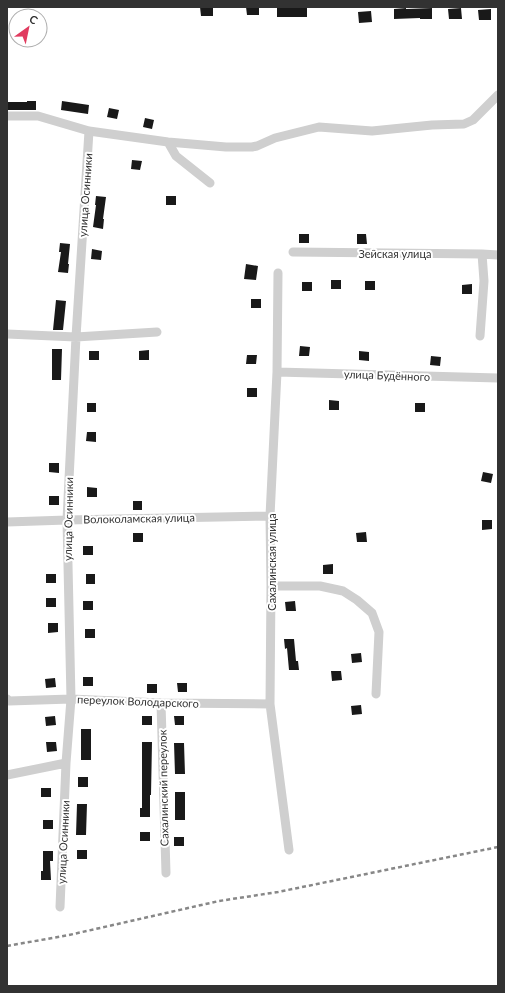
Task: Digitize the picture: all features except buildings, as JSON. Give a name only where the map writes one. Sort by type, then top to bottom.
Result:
[{"type":"street","points":[[7,116],[38,116],[90,131],[168,142],[226,148],[252,147],[275,138],[319,127],[372,131],[432,125],[464,124],[474,120],[498,95]]},
{"type":"street","name":"улица Осинники","points":[[60,907],[66,763],[71,699],[67,520],[76,337],[90,131]]},
{"type":"street","points":[[168,142],[176,156],[210,183]]},
{"type":"street","name":"Зейская улица","points":[[293,252],[498,255]]},
{"type":"street","points":[[480,336],[484,281],[482,254]]},
{"type":"street","name":"Сахалинская улица","points":[[278,273],[277,372],[270,516],[270,704],[289,850]]},
{"type":"street","points":[[7,334],[76,337],[158,332]]},
{"type":"street","name":"улица Будённого","points":[[277,372],[498,378]]},
{"type":"street","name":"Волоколамская улица","points":[[7,522],[270,516]]},
{"type":"street","points":[[271,586],[320,586],[343,591],[357,600],[372,614],[379,632],[376,694]]},
{"type":"street","name":"переулок Володарского","points":[[7,700],[71,699],[161,703],[270,704]]},
{"type":"street","name":"Сахалинский переулок","points":[[161,703],[166,873]]},
{"type":"street","points":[[7,775],[66,763]]},
{"type":"railway","points":[[7,946],[69,935],[219,901],[278,892],[498,847]]}]
